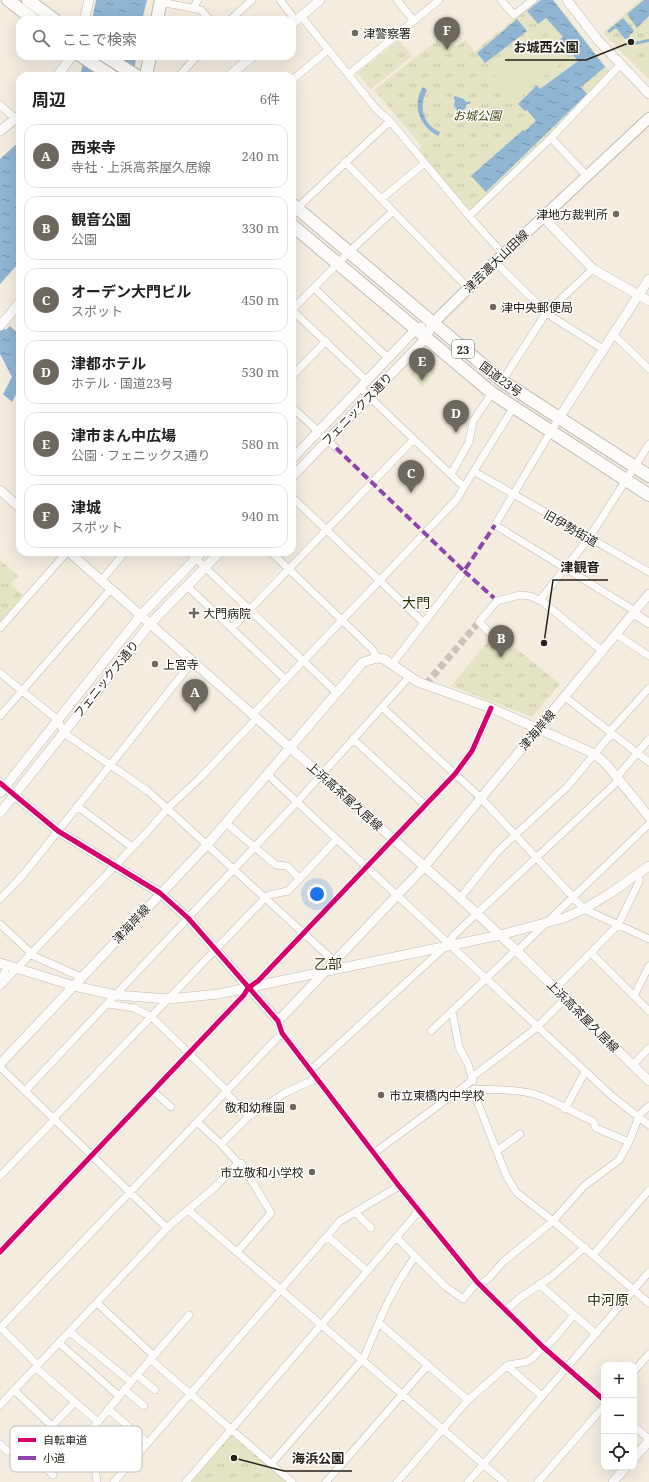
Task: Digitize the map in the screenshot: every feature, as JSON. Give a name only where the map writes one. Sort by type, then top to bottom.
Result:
[{"type":"highway","points":[[8,0],[29,16]]},
{"type":"highway","points":[[28,0],[50,16]]},
{"type":"highway","points":[[158,16],[161,1]]},
{"type":"highway","points":[[87,60],[106,72]]},
{"type":"highway","points":[[111,60],[130,72]]},
{"type":"highway","points":[[147,72],[149,60]]},
{"type":"highway","name":"国道23号","points":[[296,208],[432,324],[502,381],[649,476]]},
{"type":"highway","name":"国道23号","points":[[296,228],[492,393],[649,495]]},
{"type":"main road","name":"津芸濃大山田線","points":[[432,324],[543,216],[649,118]]},
{"type":"street","points":[[85,16],[89,0]]},
{"type":"street","points":[[193,8],[198,0]]},
{"type":"street","points":[[234,16],[252,0]]},
{"type":"street","points":[[280,0],[293,16]]},
{"type":"street","points":[[320,0],[296,20],[328,50],[377,110],[390,121],[469,216],[504,254]]},
{"type":"street","points":[[397,0],[414,21]]},
{"type":"street","points":[[349,74],[439,0]]},
{"type":"street","points":[[501,0],[514,15],[533,0]]},
{"type":"street","points":[[567,0],[620,65],[649,94]]},
{"type":"street","points":[[161,1],[201,10],[206,16]]},
{"type":"street","points":[[296,77],[328,50]]},
{"type":"street","points":[[60,72],[69,60]]},
{"type":"street","points":[[183,72],[193,60]]},
{"type":"street","points":[[234,72],[248,60]]},
{"type":"street","points":[[469,216],[551,138],[620,65]]},
{"type":"street","points":[[0,105],[16,116]]},
{"type":"street","points":[[0,131],[16,119]]},
{"type":"street","points":[[296,204],[390,121]]},
{"type":"street","points":[[551,138],[587,176]]},
{"type":"street","points":[[345,162],[392,212],[468,288]]},
{"type":"street","points":[[381,199],[425,163]]},
{"type":"street","points":[[296,306],[349,252],[392,212]]},
{"type":"street","points":[[543,216],[593,269],[649,302]]},
{"type":"street","points":[[495,262],[546,312],[603,349]]},
{"type":"street","points":[[502,381],[546,312],[593,269]]},
{"type":"street","points":[[649,278],[559,418],[495,525],[565,568],[649,623]]},
{"type":"street","points":[[314,288],[388,358]]},
{"type":"street","points":[[2,323],[16,307]]},
{"type":"street","points":[[296,314],[366,381]]},
{"type":"street","name":"フェニックス通り","points":[[296,454],[416,329],[432,324]]},
{"type":"street","name":"フェニックス通り","points":[[296,473],[426,338],[432,324]]},
{"type":"street","points":[[613,334],[649,369]]},
{"type":"street","points":[[296,372],[326,341]]},
{"type":"street","points":[[360,388],[464,487]]},
{"type":"street","points":[[451,474],[469,442],[473,421],[492,393]]},
{"type":"street","points":[[0,986],[8,966],[30,953],[168,808],[200,778],[286,680],[457,499],[513,408]]},
{"type":"street","points":[[296,411],[336,448]]},
{"type":"street","points":[[232,628],[413,440]]},
{"type":"street","points":[[540,600],[589,538],[649,444]]},
{"type":"street","name":"旧伊勢街道","points":[[474,472],[649,572]]},
{"type":"street","points":[[0,490],[16,504]]},
{"type":"street","points":[[296,501],[424,623]]},
{"type":"street","points":[[0,628],[64,556]]},
{"type":"street","name":"上浜高茶屋久居線","points":[[73,556],[425,866],[516,950],[649,1081]]},
{"type":"street","points":[[101,581],[123,556]]},
{"type":"street","name":"フェニックス通り","points":[[2,788],[141,615],[198,556]]},
{"type":"street","points":[[199,556],[205,568],[336,692]]},
{"type":"street","name":"フェニックス通り","points":[[0,813],[150,624],[216,556]]},
{"type":"street","points":[[275,556],[372,649],[377,658],[392,664],[409,677],[491,708],[595,754],[603,760],[649,818],[516,950],[431,1031]]},
{"type":"street","points":[[392,664],[464,571]]},
{"type":"street","points":[[187,586],[286,680]]},
{"type":"street","points":[[0,716],[111,589]]},
{"type":"street","name":"津海岸線","points":[[278,1021],[425,866],[649,594]]},
{"type":"street","points":[[492,635],[479,622],[495,600],[520,595],[540,600],[602,651]]},
{"type":"street","points":[[616,634],[649,656]]},
{"type":"street","name":"津海岸線","points":[[0,1064],[160,892],[206,846],[363,662],[377,658]]},
{"type":"street","points":[[0,899],[23,875],[110,763],[193,661]]},
{"type":"street","points":[[0,673],[58,720],[64,733],[110,763],[168,808],[206,846],[334,961]]},
{"type":"street","points":[[25,1091],[233,870],[409,677]]},
{"type":"street","points":[[460,898],[497,852],[516,836],[567,787],[649,688]]},
{"type":"street","points":[[565,697],[649,762]]},
{"type":"street","points":[[382,707],[481,798],[584,909],[649,939]]},
{"type":"street","points":[[0,1252],[244,995],[248,988],[258,981],[455,774],[472,751],[491,708]]},
{"type":"street","points":[[353,738],[425,805]]},
{"type":"street","points":[[312,1069],[448,944],[454,935],[537,858],[618,778],[636,752],[649,739]]},
{"type":"street","points":[[267,774],[485,980],[488,981],[585,1072],[614,1098],[649,1125]]},
{"type":"street","points":[[2,788],[14,795],[58,831],[160,892],[188,918],[278,1021],[282,1032],[312,1069],[399,1186],[478,1283],[544,1348],[602,1398]]},
{"type":"street","points":[[78,806],[132,847]]},
{"type":"street","points":[[226,822],[276,865],[287,866],[300,879]]},
{"type":"street","points":[[0,1176],[269,894],[288,891],[336,840]]},
{"type":"street","points":[[8,966],[74,986],[115,996],[168,999],[218,994],[323,973],[448,944],[500,935],[564,918],[584,909],[649,866]]},
{"type":"street","points":[[555,988],[618,925],[639,882],[639,873]]},
{"type":"street","points":[[0,924],[30,953],[81,977]]},
{"type":"street","points":[[591,953],[649,1011]]},
{"type":"street","points":[[634,996],[649,966]]},
{"type":"street","points":[[374,1153],[470,1082],[472,1077],[537,1027],[565,999]]},
{"type":"street","points":[[108,1004],[134,1008],[152,1016],[226,1091],[248,1116]]},
{"type":"street","points":[[452,1011],[459,1047],[468,1064],[477,1105],[506,1175],[516,1192],[585,1247],[649,1303]]},
{"type":"street","points":[[98,1422],[37,1366],[0,1328],[282,1032]]},
{"type":"street","points":[[633,1064],[649,1048]]},
{"type":"street","points":[[0,1067],[167,1228]]},
{"type":"street","points":[[565,1109],[585,1072]]},
{"type":"street","points":[[221,1144],[248,1116],[285,1093],[318,1078]]},
{"type":"street","points":[[474,1089],[530,1093],[593,1121],[596,1128],[629,1142]]},
{"type":"street","points":[[153,1091],[171,1107]]},
{"type":"street","points":[[397,1238],[411,1250],[415,1257],[446,1287],[463,1299],[478,1283],[488,1279],[503,1262],[553,1221],[584,1186],[619,1160],[629,1142],[639,1116],[649,1106]]},
{"type":"street","points":[[197,1122],[221,1144],[238,1163],[241,1163],[271,1213],[237,1252]]},
{"type":"street","points":[[497,1151],[520,1134]]},
{"type":"street","points":[[0,1405],[167,1228],[214,1188],[238,1163]]},
{"type":"street","points":[[142,1450],[340,1221],[399,1186]]},
{"type":"street","points":[[593,1254],[649,1190]]},
{"type":"street","points":[[188,1210],[504,1482]]},
{"type":"street","points":[[186,1482],[420,1211]]},
{"type":"street","points":[[355,1212],[371,1228]]},
{"type":"street","points":[[327,1236],[367,1271]]},
{"type":"street","points":[[506,1310],[539,1284],[551,1278],[585,1247]]},
{"type":"street","points":[[271,1464],[362,1360],[400,1277],[415,1257]]},
{"type":"street","points":[[468,1482],[649,1272]]},
{"type":"street","points":[[539,1284],[596,1334]]},
{"type":"street","points":[[97,1303],[190,1394],[292,1482]]},
{"type":"street","points":[[94,1426],[124,1389],[189,1315]]},
{"type":"street","points":[[397,1482],[468,1400],[507,1366],[526,1362],[533,1358],[574,1315]]},
{"type":"street","points":[[379,1323],[468,1400]]},
{"type":"street","points":[[70,1332],[131,1382]]},
{"type":"street","points":[[59,1343],[119,1396]]},
{"type":"street","points":[[637,1368],[649,1354]]},
{"type":"street","points":[[326,1482],[428,1365]]},
{"type":"street","points":[[507,1366],[542,1396]]},
{"type":"street","points":[[137,1375],[155,1390]]},
{"type":"street","points":[[124,1389],[144,1406]]},
{"type":"street","points":[[14,1390],[52,1426],[75,1402]]},
{"type":"street","points":[[108,1409],[128,1426]]},
{"type":"street","points":[[538,1482],[601,1409]]},
{"type":"street","points":[[637,1429],[649,1440],[637,1454]]},
{"type":"street","points":[[142,1438],[148,1443]]},
{"type":"street","points":[[0,1444],[7,1451]]},
{"type":"street","points":[[613,1482],[623,1470]]},
{"type":"street","points":[[50,1472],[53,1475]]},
{"type":"street","points":[[96,1472],[97,1482]]},
{"type":"street","points":[[114,1482],[123,1472]]},
{"type":"green space","name":"お城公園","points":[[538,0],[554,0],[610,72],[586,98],[471,210],[468,209],[420,151],[421,145],[374,90],[445,34],[456,47],[465,40],[475,51]]},
{"type":"green space","points":[[641,0],[649,0],[649,79],[603,32]]},
{"type":"green space","points":[[399,40],[412,56],[371,89],[357,73]]},
{"type":"green space","points":[[528,41],[538,52],[551,41],[566,60],[537,81],[517,100],[490,70]]},
{"type":"green space","points":[[427,365],[435,372],[423,387],[410,375],[416,368]]},
{"type":"green space","points":[[0,560],[18,576],[11,584],[23,595],[0,623]]},
{"type":"green space","points":[[496,632],[560,684],[532,717],[451,686]]},
{"type":"green space","points":[[231,1434],[287,1482],[189,1482]]},
{"type":"water","points":[[96,0],[147,0],[143,16],[93,16]]},
{"type":"water","points":[[541,0],[553,0],[605,67],[581,87],[587,94],[486,192],[471,176],[523,130],[525,131],[536,121],[527,110],[525,111],[518,104],[537,85],[540,89],[578,61],[560,40],[563,37],[546,18],[538,24],[527,11]]},
{"type":"water","points":[[644,0],[649,0],[649,16],[637,28],[627,14]]},
{"type":"water","points":[[623,18],[634,31],[629,36],[634,42],[649,39],[649,42],[634,45],[628,38],[625,39],[616,28],[609,33],[607,31]]},
{"type":"water","points":[[517,19],[527,31],[485,63],[477,53]]},
{"type":"water","points":[[84,60],[136,60],[134,72],[81,72]]},
{"type":"water","points":[[423,87],[427,90],[423,102],[424,114],[430,125],[440,132],[438,136],[426,127],[419,115],[419,94]]},
{"type":"water","points":[[455,96],[464,99],[466,102],[470,101],[470,104],[467,104],[465,109],[459,111],[458,114],[456,113],[457,110],[454,106],[455,100],[453,98]]},
{"type":"water","points":[[16,145],[16,266],[0,284],[0,159]]},
{"type":"water","points":[[0,325],[6,330],[10,326],[16,331],[16,394],[12,402],[3,394],[12,377],[0,354]]},
{"type":"tunnel","points":[[426,684],[479,622]]},
{"type":"marked path","points":[[336,448],[464,571],[495,525]]},
{"type":"marked path","points":[[464,571],[494,598]]},
{"type":"cycle path","points":[[0,1252],[244,995],[248,988],[258,981],[455,774],[472,751],[491,708]]},
{"type":"cycle path","points":[[0,783],[58,831],[160,893],[188,918],[278,1021],[282,1033],[399,1186],[477,1282],[543,1347],[602,1398]]},
{"type":"place","name":"津警察署","points":[[355,33]]},
{"type":"place","name":"お城西公園","points":[[631,42]]},
{"type":"place","name":"津城","points":[[447,50]]},
{"type":"place","name":"津地方裁判所","points":[[616,214]]},
{"type":"place","name":"津中央郵便局","points":[[493,307]]},
{"type":"place","name":"津市まん中広場","points":[[422,381]]},
{"type":"place","name":"津都ホテル","points":[[456,433]]},
{"type":"place","name":"オーデン大門ビル","points":[[411,493]]},
{"type":"place","name":"大門病院","points":[[194,613]]},
{"type":"place","name":"津観音","points":[[544,643]]},
{"type":"place","name":"観音公園","points":[[501,658]]},
{"type":"place","name":"上宮寺","points":[[155,664]]},
{"type":"place","name":"西来寺","points":[[195,712]]},
{"type":"place","name":"市立東橋内中学校","points":[[381,1095]]},
{"type":"place","name":"敬和幼稚園","points":[[293,1107]]},
{"type":"place","name":"市立敬和小学校","points":[[312,1172]]},
{"type":"place","name":"海浜公園","points":[[234,1458]]},
{"type":"district","name":"大門","points":[[416,602]]},
{"type":"district","name":"乙部","points":[[328,963]]},
{"type":"district","name":"中河原","points":[[608,1299]]}]
